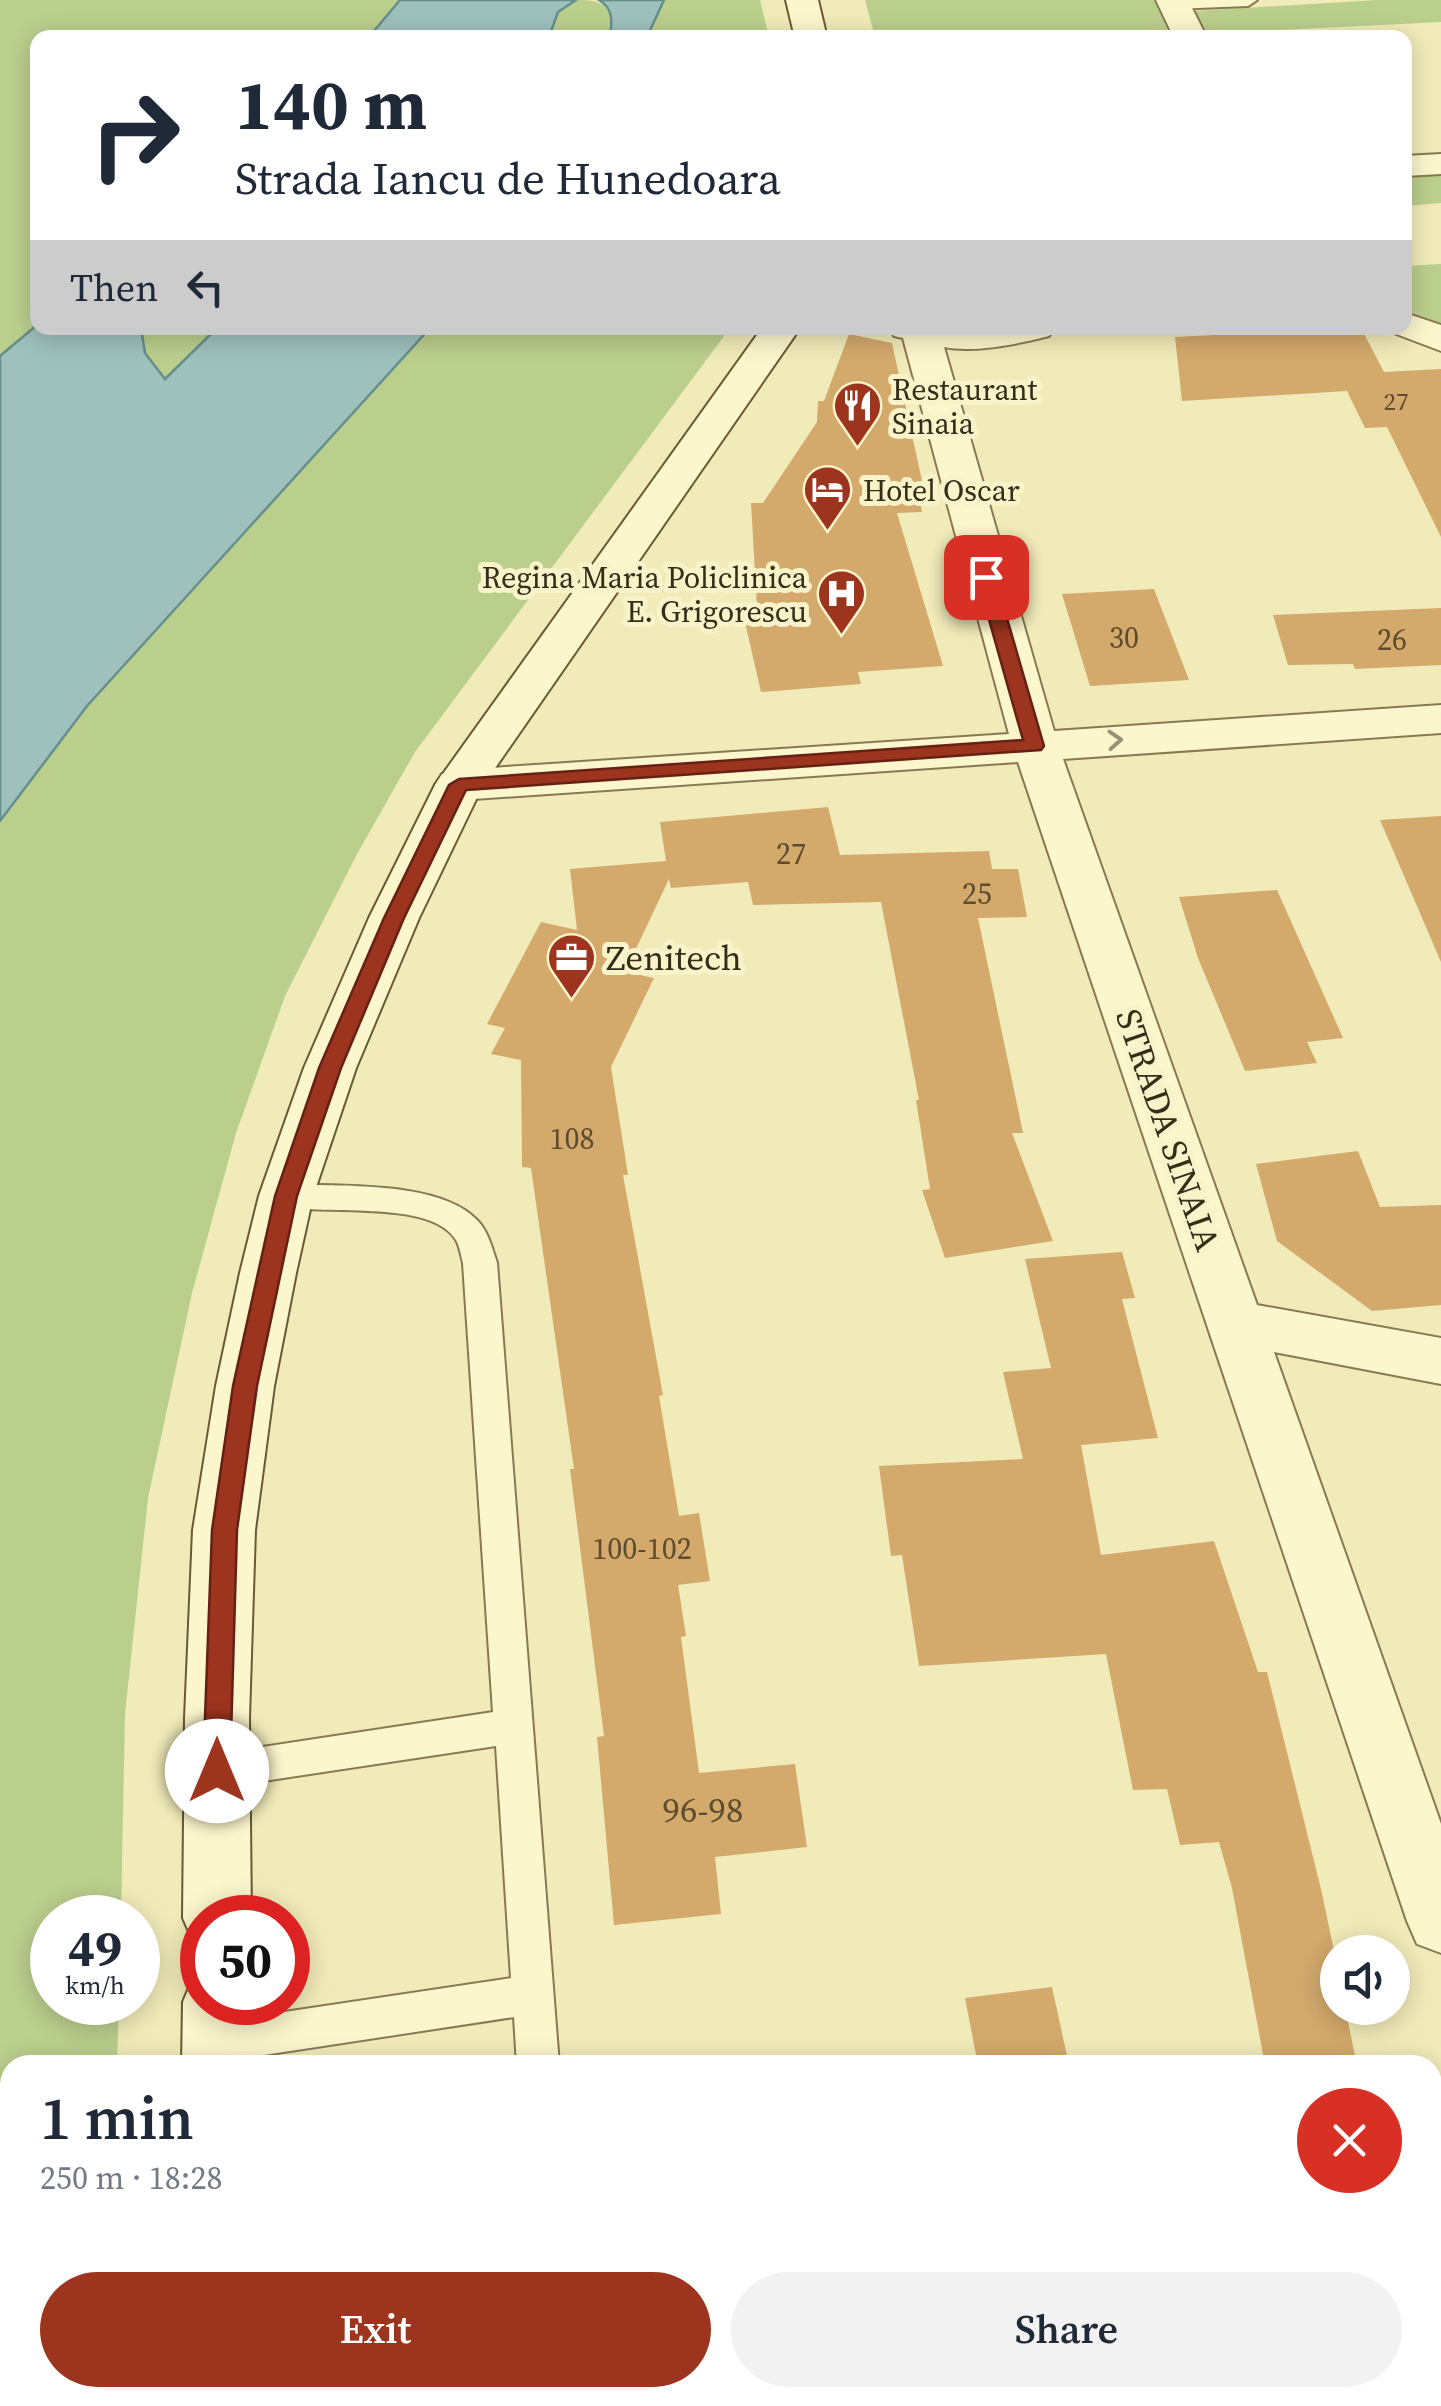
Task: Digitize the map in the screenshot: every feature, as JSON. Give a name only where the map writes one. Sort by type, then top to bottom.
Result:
[{"type":"street","points":[[802,0],[809,30]]},
{"type":"street","points":[[1172,2],[1186,30]]},
{"type":"street","points":[[1412,166],[1441,164]]},
{"type":"street","points":[[1412,327],[1441,339]]},
{"type":"street","points":[[217,1895],[224,1530],[245,1386],[286,1196],[330,1068],[394,918],[459,785],[776,335]]},
{"type":"street","name":"STRADA SINAIA","points":[[916,335],[1034,746],[1441,1921]]},
{"type":"street","points":[[958,335],[996,335]]},
{"type":"street","points":[[459,785],[1441,719]]},
{"type":"street","points":[[1236,1323],[1441,1361]]},
{"type":"lane","points":[[1172,2],[1248,0]]},
{"type":"lane","points":[[286,1196],[415,1206],[442,1212],[462,1224],[473,1238],[480,1263],[537,2055]]},
{"type":"lane","points":[[217,1771],[515,1726]]},
{"type":"lane","points":[[218,2036],[534,1994]]},
{"type":"green space","points":[[0,0],[400,0],[375,30],[30,30],[30,331],[0,356]]},
{"type":"green space","points":[[576,0],[601,4],[608,12],[610,30],[552,30],[558,12]]},
{"type":"green space","points":[[664,0],[760,0],[767,30],[651,30]]},
{"type":"green space","points":[[865,0],[1172,0],[1187,30],[873,30]]},
{"type":"green space","points":[[1441,0],[1441,22],[1205,30],[1194,11]]},
{"type":"green space","points":[[1441,172],[1441,203],[1412,205],[1412,174]]},
{"type":"green space","points":[[1441,264],[1441,328],[1412,314],[1412,266]]},
{"type":"green space","points":[[142,335],[210,335],[165,379],[145,353]]},
{"type":"green space","points":[[424,335],[725,335],[415,752],[357,854],[285,996],[236,1133],[192,1293],[148,1498],[125,1714],[121,1895],[30,1895],[30,2025],[118,2025],[117,2055],[0,2055],[0,821],[87,706]]},
{"type":"water","points":[[400,0],[576,0],[558,12],[552,30],[375,30]]},
{"type":"water","points":[[599,0],[664,0],[650,30],[610,30],[610,12]]},
{"type":"water","points":[[30,331],[30,335],[142,335],[145,353],[165,379],[210,335],[424,335],[87,706],[0,821],[0,356]]},
{"type":"building","points":[[849,335],[892,343],[922,481],[916,482],[922,512],[897,513],[943,666],[858,672],[861,684],[761,692],[742,609],[757,608],[751,503],[763,503],[817,422],[818,401],[824,401]]},
{"type":"building","points":[[1365,335],[1384,372],[1441,369],[1441,537],[1387,427],[1365,428],[1347,391],[1182,401],[1175,337]]},
{"type":"building","points":[[1154,589],[1189,680],[1090,686],[1062,594]]},
{"type":"building","points":[[1441,608],[1441,665],[1355,669],[1353,664],[1288,665],[1273,615]]},
{"type":"building","points":[[828,807],[840,855],[989,851],[992,869],[1018,869],[1027,917],[978,918],[1023,1133],[1012,1133],[1053,1241],[945,1258],[922,1190],[930,1189],[919,1100],[881,902],[753,905],[748,882],[671,888],[669,879],[625,972],[654,978],[611,1067],[628,1175],[623,1175],[663,1395],[659,1396],[679,1516],[699,1513],[710,1581],[678,1585],[699,1773],[795,1764],[807,1847],[715,1857],[721,1914],[614,1925],[597,1737],[604,1736],[570,1469],[574,1469],[531,1168],[522,1167],[521,1060],[491,1054],[505,1028],[487,1024],[541,922],[577,930],[570,869],[666,861],[660,822]]},
{"type":"building","points":[[1441,816],[1441,962],[1380,820]]},
{"type":"building","points":[[1277,890],[1343,1038],[1307,1042],[1317,1063],[1245,1071],[1198,958],[1179,897]]},
{"type":"building","points":[[1358,1151],[1380,1207],[1441,1205],[1441,1305],[1372,1311],[1277,1241],[1256,1164]]},
{"type":"building","points":[[1122,1252],[1135,1298],[1122,1299],[1158,1438],[1081,1445],[1101,1555],[1214,1541],[1258,1672],[1267,1672],[1321,1889],[1331,1935],[1320,1935],[1320,2025],[1349,2025],[1355,2055],[1263,2055],[1232,1888],[1219,1842],[1180,1845],[1167,1789],[1133,1790],[1106,1654],[919,1666],[902,1555],[891,1556],[879,1466],[1023,1459],[1003,1372],[1051,1368],[1025,1259]]},
{"type":"building","points":[[1052,1987],[1067,2055],[976,2055],[965,1998]]},
{"type":"place","name":"Restaurant Sinaia","points":[[857,448]]},
{"type":"place","name":"Hotel Oscar","points":[[828,532]]},
{"type":"place","name":"Regina Maria Policlinica E. Grigorescu","points":[[842,636]]},
{"type":"place","name":"Zenitech","points":[[571,1000]]},
{"type":"route","points":[[217,1771],[224,1530],[245,1386],[286,1196],[330,1068],[394,918],[459,785],[1034,746],[986,577]]}]
